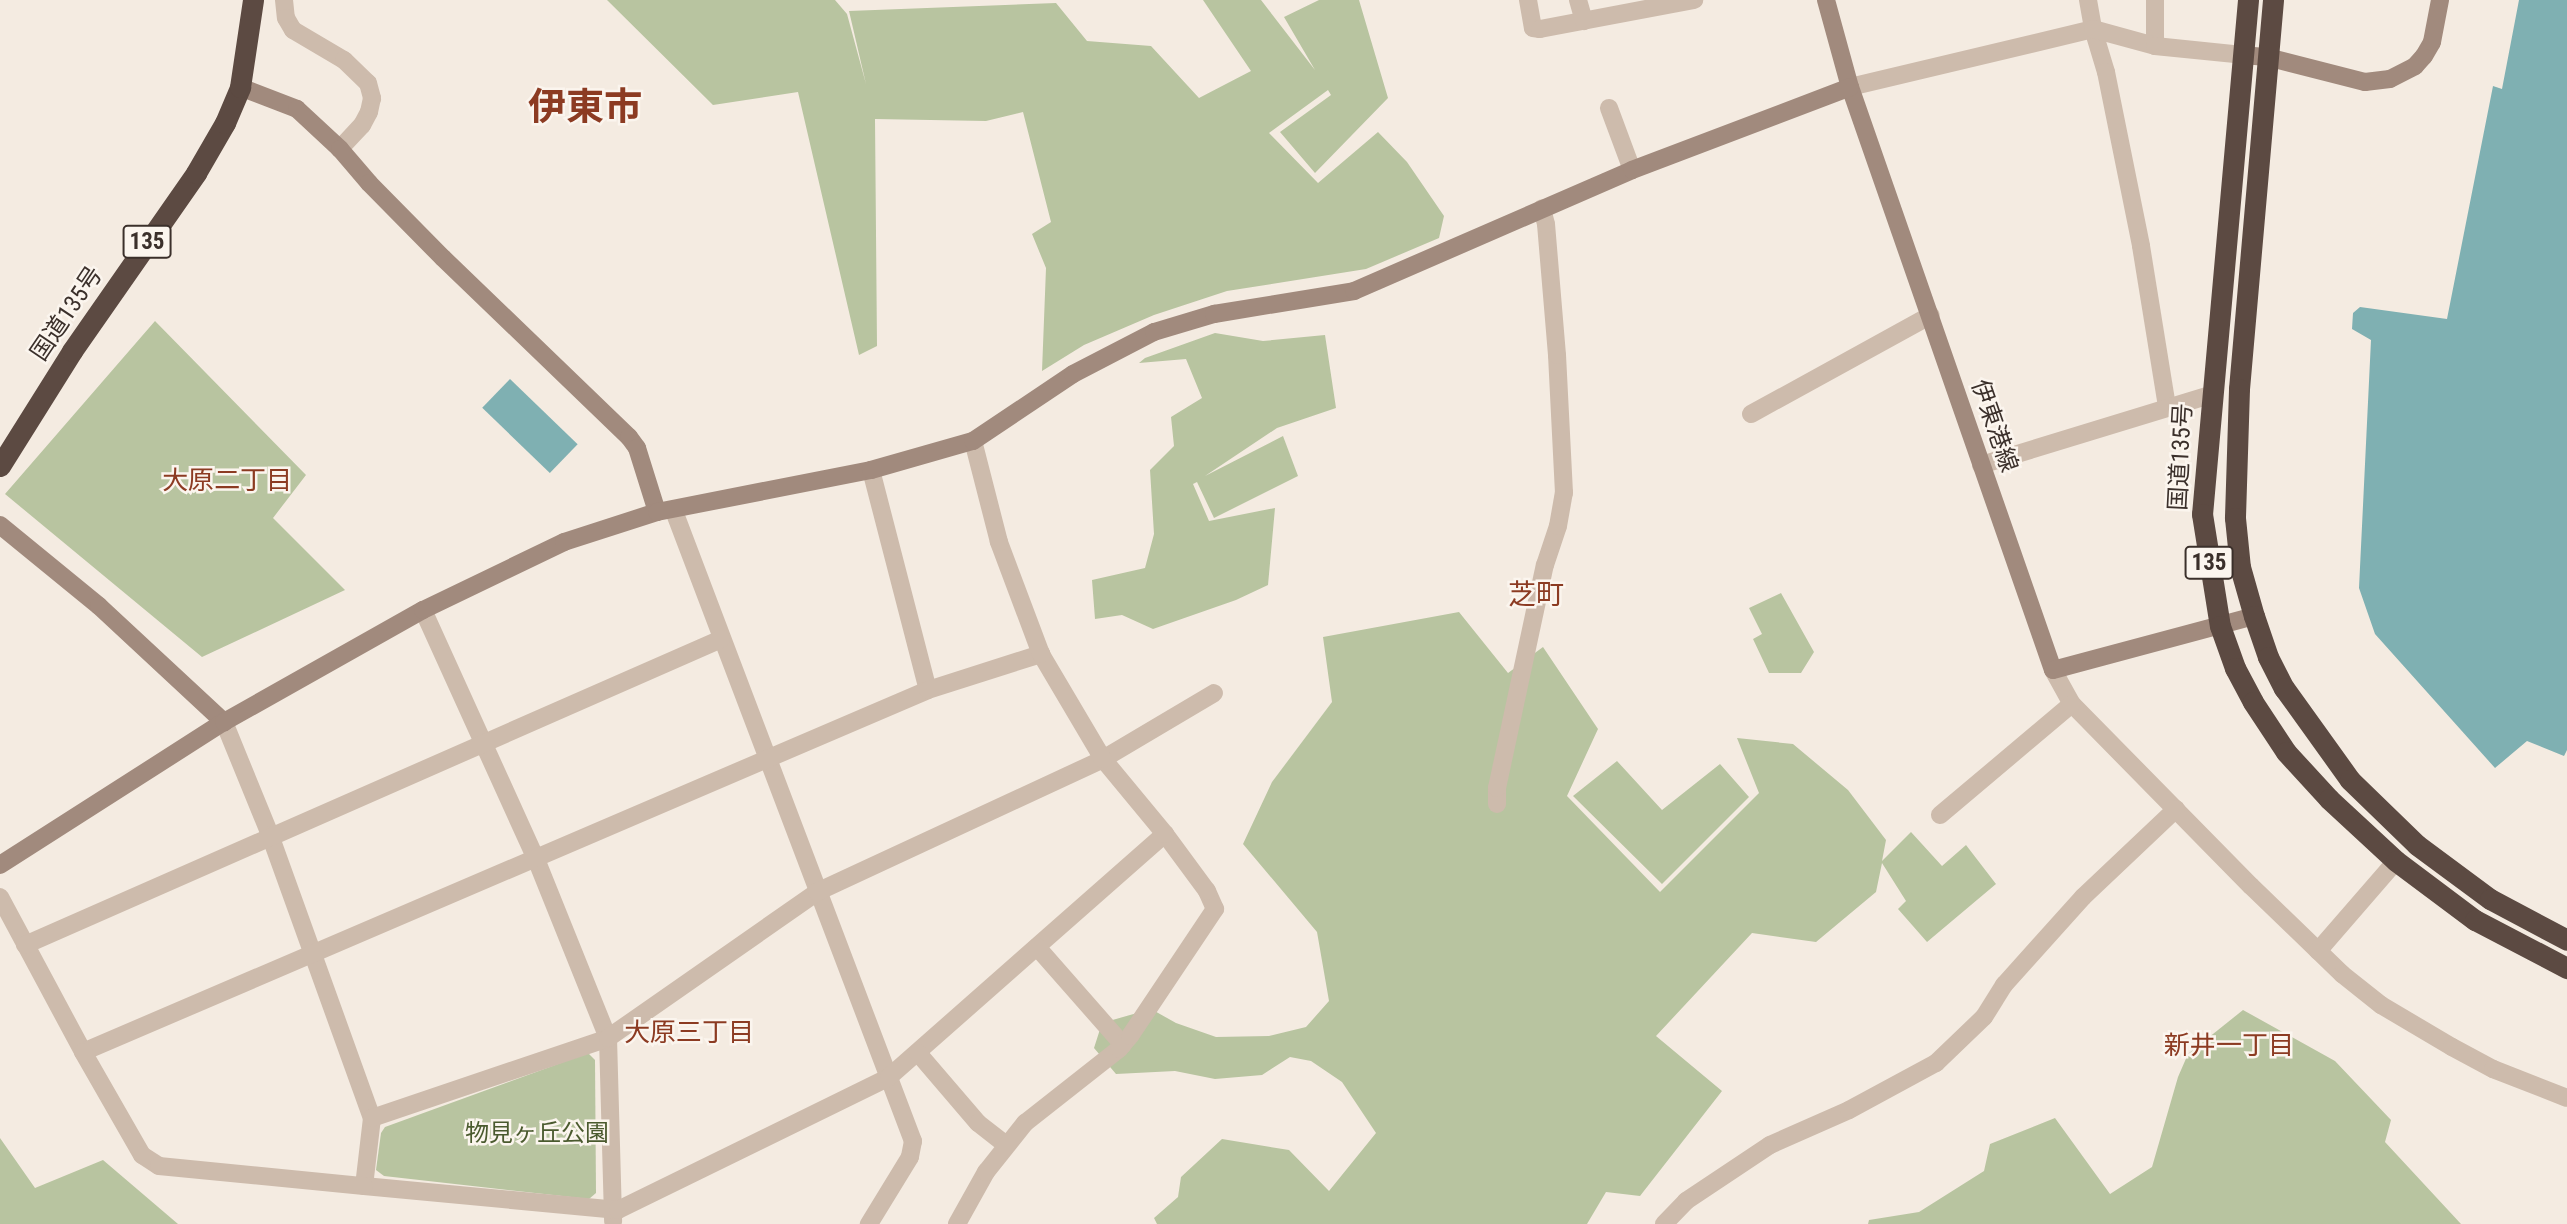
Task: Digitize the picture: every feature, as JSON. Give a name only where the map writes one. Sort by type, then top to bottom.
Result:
[{"type":"highway","name":"国道135号","points":[[0,466],[72,351],[195,173],[225,123],[240,87],[253,0]]},
{"type":"highway","name":"国道135号","points":[[2248,0],[2210,395],[2202,514],[2220,626],[2235,668],[2286,752],[2329,799],[2396,862],[2475,920],[2567,968]]},
{"type":"highway","name":"135","points":[[2273,0],[2239,388],[2235,518],[2240,567],[2254,616],[2268,657],[2284,688],[2350,780],[2417,845],[2490,899],[2567,940]]},
{"type":"street","points":[[284,0],[286,19],[293,30],[344,60],[368,83],[372,98],[369,112],[362,125],[340,149]]},
{"type":"street","points":[[1528,0],[1533,28],[1695,0]]},
{"type":"street","points":[[1578,0],[1584,21]]},
{"type":"street","name":"伊東港線","points":[[1826,0],[1850,87],[2053,670]]},
{"type":"street","points":[[2088,0],[2092,29],[2106,72],[2141,246],[2167,406]]},
{"type":"street","points":[[2155,0],[2155,46]]},
{"type":"street","points":[[0,865],[224,722],[423,610],[564,541],[665,511],[871,470],[973,441],[1073,374],[1154,332],[1214,314],[1354,291],[1632,170],[1850,87],[2092,29],[2155,46],[2267,57],[2365,82],[2390,79],[2415,66],[2424,55],[2432,42],[2440,0]]},
{"type":"street","points":[[240,87],[297,109],[340,149],[369,183],[443,258],[638,448],[721,639],[768,756],[913,1141],[913,1150],[869,1224]]},
{"type":"street","points":[[1609,108],[1632,170]]},
{"type":"street","points":[[1497,804],[1497,788],[1545,565],[1558,526],[1564,493],[1557,355],[1546,224],[1542,209]]},
{"type":"street","points":[[1751,414],[1931,315]]},
{"type":"street","points":[[1981,465],[2210,395]]},
{"type":"street","points":[[957,1224],[1006,1145],[1025,1123],[1123,1045],[1215,909],[1207,891],[1165,834],[1103,759],[1041,654],[999,542],[973,441]]},
{"type":"street","points":[[871,470],[928,690]]},
{"type":"street","points":[[0,525],[99,606],[224,722],[270,835],[372,1118],[364,1186]]},
{"type":"street","points":[[423,610],[536,859],[608,1038],[612,1218]]},
{"type":"street","points":[[2254,616],[2053,670],[2072,704],[2318,951],[2381,1004],[2493,1069],[2567,1098]]},
{"type":"street","points":[[25,945],[721,639]]},
{"type":"street","points":[[83,1052],[536,859],[768,756],[928,690],[1041,654]]},
{"type":"street","points":[[372,1118],[608,1038],[817,892],[1103,759],[1214,693]]},
{"type":"street","points":[[1940,815],[2072,704]]},
{"type":"street","points":[[1664,1224],[1686,1201],[1770,1145],[1849,1110],[1936,1063],[1984,1017],[2004,985],[2084,897],[2176,809]]},
{"type":"street","points":[[0,897],[83,1052],[142,1154],[159,1166],[364,1186],[612,1218],[889,1077],[1165,834]]},
{"type":"street","points":[[2318,951],[2396,862]]},
{"type":"street","points":[[1037,947],[1123,1045]]},
{"type":"street","points":[[918,1053],[978,1123],[1006,1145]]},
{"type":"green space","points":[[607,0],[835,0],[847,14],[866,84],[849,11],[1056,3],[1087,41],[1151,46],[1199,98],[1251,71],[1203,0],[1261,0],[1315,70],[1284,17],[1319,0],[1359,0],[1388,98],[1315,173],[1280,132],[1331,95],[1328,90],[1269,133],[1318,183],[1378,132],[1407,162],[1444,216],[1439,238],[1366,269],[1227,291],[1154,315],[1084,345],[1042,371],[1046,268],[1032,234],[1051,222],[1023,112],[986,121],[875,119],[877,346],[859,355],[798,92],[713,105]]},
{"type":"green space","points":[[155,321],[306,475],[273,518],[345,590],[202,657],[5,494]]},
{"type":"green space","points":[[1215,333],[1263,341],[1325,335],[1336,408],[1277,428],[1205,476],[1283,436],[1298,476],[1214,518],[1197,482],[1193,484],[1209,521],[1275,508],[1268,585],[1236,600],[1153,629],[1122,615],[1095,619],[1092,580],[1145,568],[1154,534],[1150,470],[1174,446],[1171,417],[1202,398],[1186,359],[1139,363],[1145,358]]},
{"type":"green space","points":[[1781,593],[1814,652],[1801,673],[1769,673],[1753,639],[1762,634],[1749,608]]},
{"type":"green space","points":[[1459,612],[1508,673],[1543,647],[1598,729],[1567,796],[1660,892],[1759,793],[1737,738],[1793,744],[1848,790],[1886,840],[1882,861],[1911,832],[1942,866],[1966,845],[1996,884],[1927,942],[1898,909],[1906,901],[1882,863],[1876,892],[1816,942],[1752,933],[1656,1036],[1722,1091],[1640,1196],[1606,1192],[1587,1224],[1157,1224],[1154,1218],[1178,1197],[1181,1177],[1222,1139],[1289,1150],[1329,1191],[1376,1133],[1342,1082],[1311,1061],[1290,1057],[1262,1075],[1215,1079],[1175,1071],[1116,1074],[1094,1048],[1102,1023],[1151,1009],[1176,1023],[1216,1037],[1269,1036],[1306,1027],[1329,1001],[1317,932],[1243,844],[1272,782],[1332,702],[1323,637]]},
{"type":"green space","points":[[1617,761],[1662,810],[1720,764],[1749,797],[1662,884],[1573,796]]},
{"type":"green space","points":[[2243,1010],[2335,1061],[2391,1120],[2385,1142],[2461,1224],[1868,1224],[1869,1220],[1919,1212],[1984,1171],[1990,1144],[2055,1118],[2110,1194],[2152,1167],[2178,1077],[2188,1054]]},
{"type":"green space","name":"物見ヶ丘公園","points":[[588,1053],[595,1060],[596,1193],[589,1199],[384,1176],[376,1170],[381,1133],[385,1127]]},
{"type":"green space","points":[[0,1138],[35,1188],[103,1160],[178,1224],[0,1224]]},
{"type":"water","points":[[2519,0],[2567,0],[2567,750],[2564,756],[2527,741],[2495,768],[2375,634],[2359,588],[2371,340],[2352,329],[2353,313],[2360,307],[2447,319],[2493,86],[2502,89]]},
{"type":"water","points":[[510,379],[578,444],[550,473],[482,408]]},
{"type":"district","name":"伊東市","points":[[585,108]]},
{"type":"district","name":"大原二丁目","points":[[227,481]]},
{"type":"district","name":"芝町","points":[[1536,595]]},
{"type":"district","name":"大原三丁目","points":[[689,1033]]},
{"type":"district","name":"新井一丁目","points":[[2229,1046]]}]
